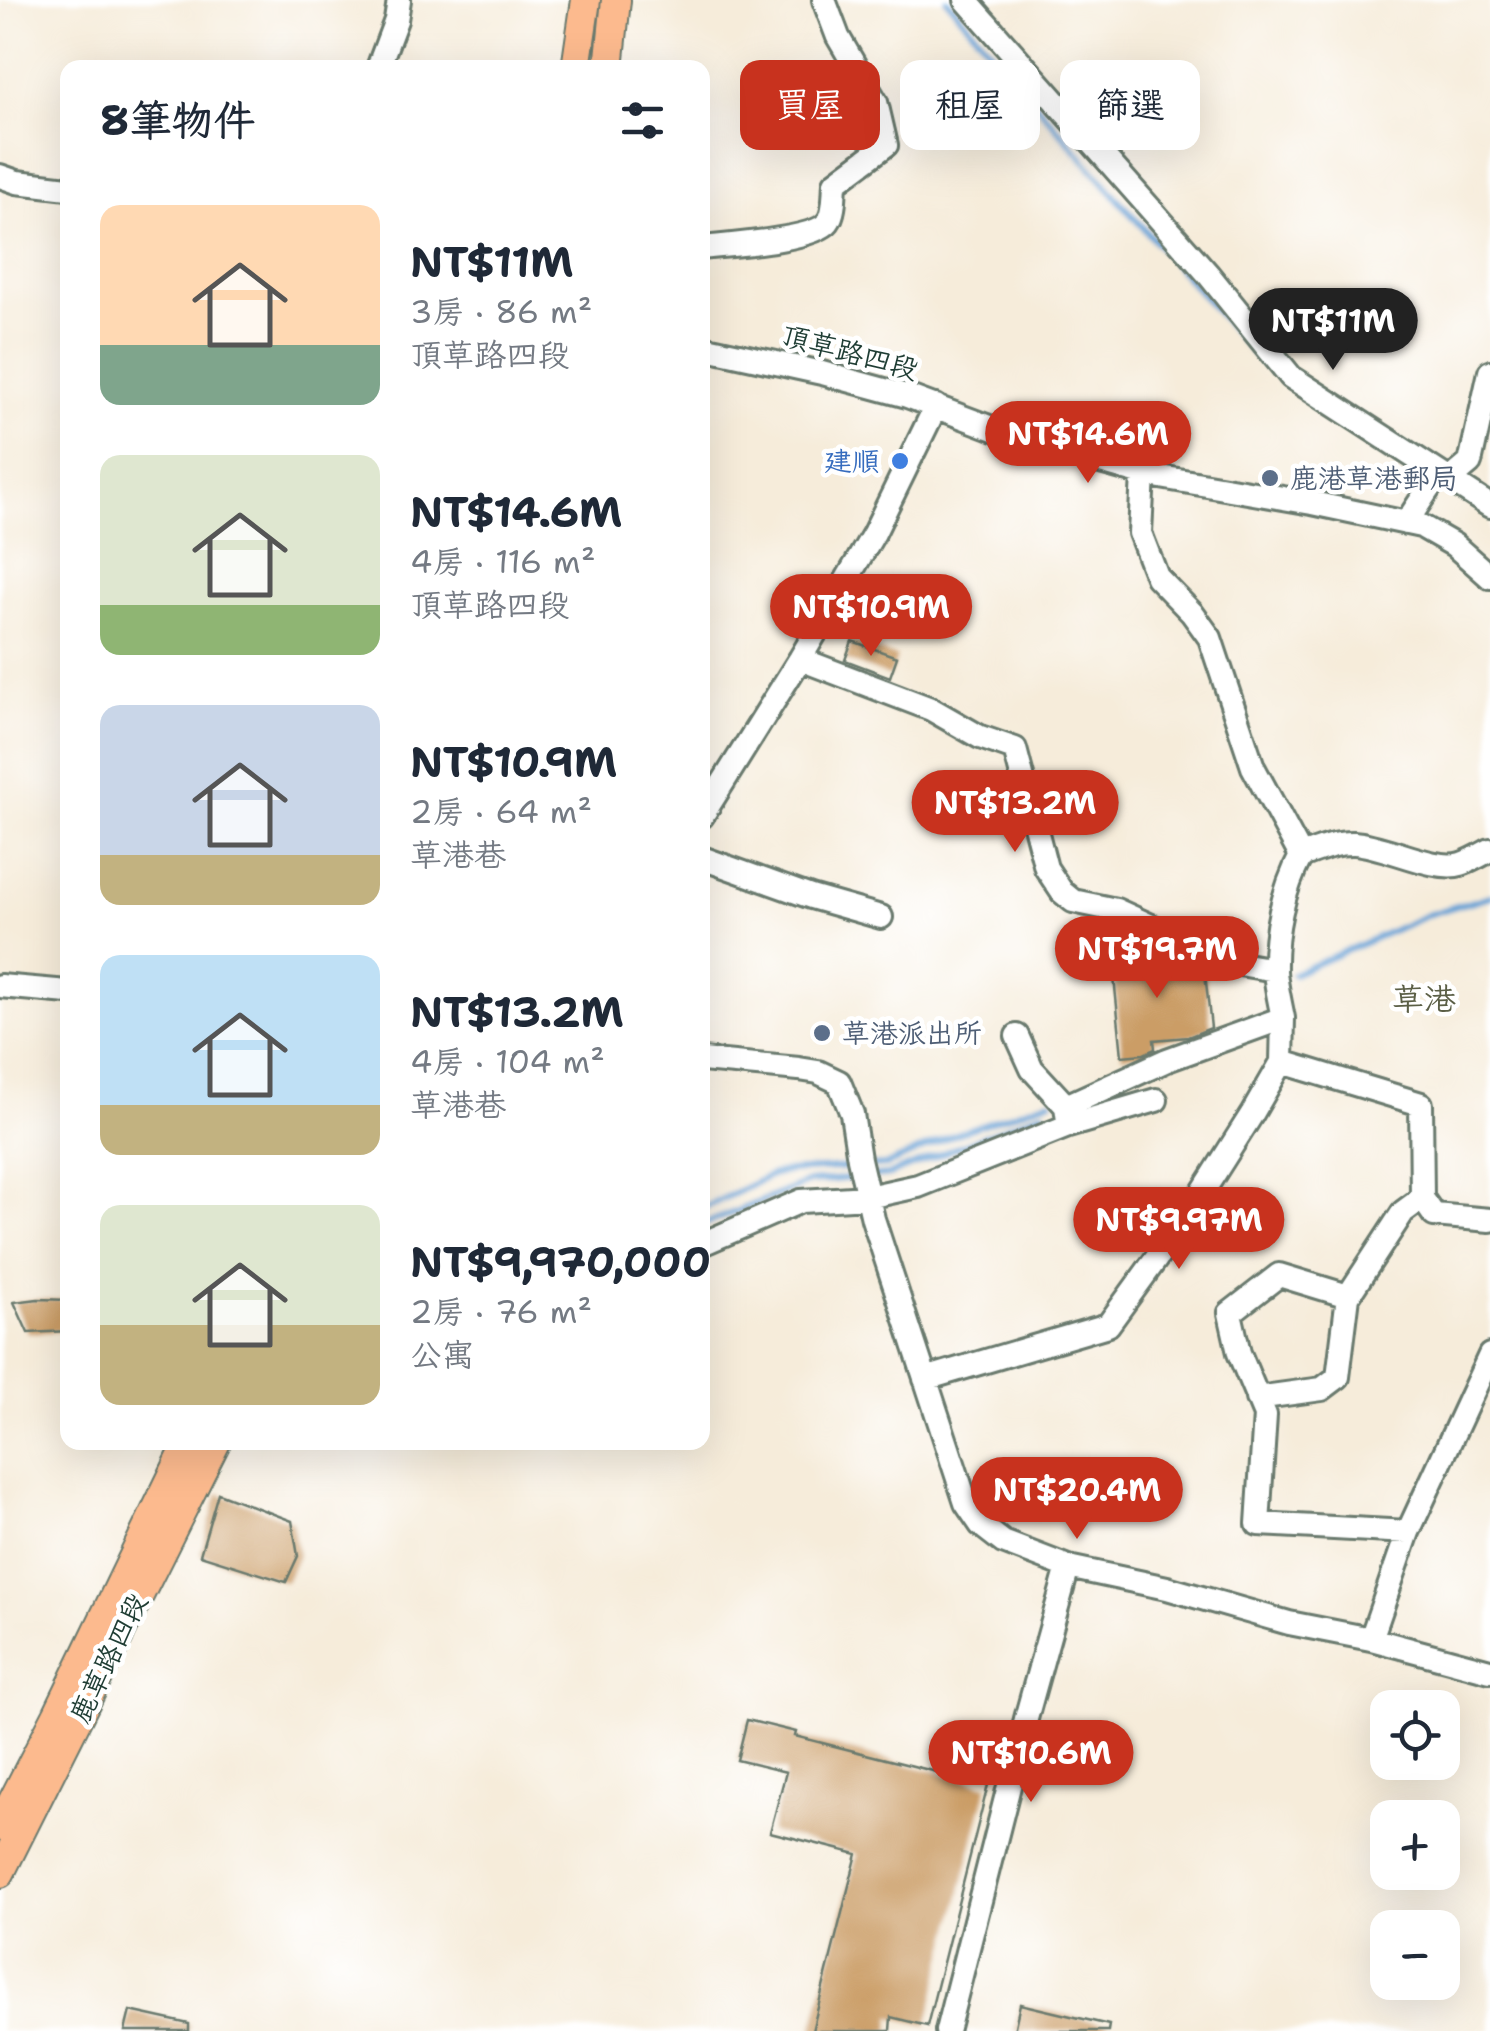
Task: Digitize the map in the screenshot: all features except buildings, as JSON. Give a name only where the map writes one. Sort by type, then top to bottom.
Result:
[{"type":"main road","points":[[577,60],[586,0]]},
{"type":"main road","points":[[611,60],[616,0]]},
{"type":"main road","name":"鹿草路四段","points":[[0,1873],[185,1450]]},
{"type":"main road","name":"鹿草路四段","points":[[89,1670],[212,1450]]},
{"type":"main road","name":"鹿草路四段","points":[[0,1826],[66,1720]]},
{"type":"street","points":[[381,60],[396,20],[398,0]]},
{"type":"street","points":[[710,247],[820,231],[832,218],[835,183],[886,145],[876,102],[838,37],[824,0]]},
{"type":"street","points":[[968,1],[1208,274],[1291,377],[1490,506]]},
{"type":"street","points":[[0,176],[60,187]]},
{"type":"street","name":"頂草路四段","points":[[710,349],[822,373],[936,406],[1029,442],[1143,474],[1312,502],[1421,526],[1454,545],[1490,576]]},
{"type":"street","points":[[1406,523],[1435,478],[1451,479],[1470,463],[1490,372]]},
{"type":"street","points":[[710,803],[874,533],[936,406]]},
{"type":"street","points":[[1143,474],[1140,533],[1157,577],[1210,638],[1254,767],[1301,856]]},
{"type":"street","points":[[800,659],[931,709],[980,737],[1016,750],[1046,868],[1072,901],[1116,910],[1171,935],[1210,959],[1275,970]]},
{"type":"street","points":[[925,1379],[1108,1325],[1188,1215],[1282,1062],[1283,1018],[1275,970],[1280,913],[1290,876],[1301,856],[1352,843],[1385,848],[1423,861],[1458,865],[1490,850]]},
{"type":"street","points":[[710,861],[881,917]]},
{"type":"street","points":[[0,986],[60,991]]},
{"type":"street","points":[[710,1241],[801,1201],[918,1186],[1067,1116],[1168,1060],[1283,1018]]},
{"type":"street","points":[[1016,1036],[1032,1069],[1067,1116]]},
{"type":"street","points":[[710,1061],[799,1068],[838,1082],[852,1114],[866,1191],[966,1503],[982,1525],[1003,1542],[1068,1567],[1166,1588],[1290,1623],[1371,1639],[1490,1671]]},
{"type":"street","points":[[1282,1062],[1422,1104],[1422,1198],[1434,1215],[1490,1220]]},
{"type":"street","points":[[1067,1116],[1156,1100]]},
{"type":"street","points":[[1257,1398],[1322,1389],[1338,1377],[1348,1296],[1403,1212],[1422,1198]]},
{"type":"street","points":[[1348,1296],[1280,1275],[1230,1313],[1239,1353],[1265,1415],[1258,1524],[1408,1532]]},
{"type":"street","points":[[1371,1639],[1408,1532],[1490,1355]]},
{"type":"street","points":[[947,2031],[1068,1567]]},
{"type":"waterway","points":[[947,0],[1263,364],[1275,372]]},
{"type":"waterway","points":[[1293,974],[1430,914],[1490,896]]},
{"type":"waterway","points":[[710,1205],[771,1175],[887,1165],[961,1132],[1051,1100]]},
{"type":"waterway","points":[[710,1222],[809,1182],[889,1175],[1043,1112]]},
{"type":"place","name":"建順","points":[[900,461]]},
{"type":"place","name":"鹿港草港郵局","points":[[1270,478]]},
{"type":"place","name":"草港派出所","points":[[822,1033]]},
{"type":"district","name":"草港","points":[[1424,998]]}]
